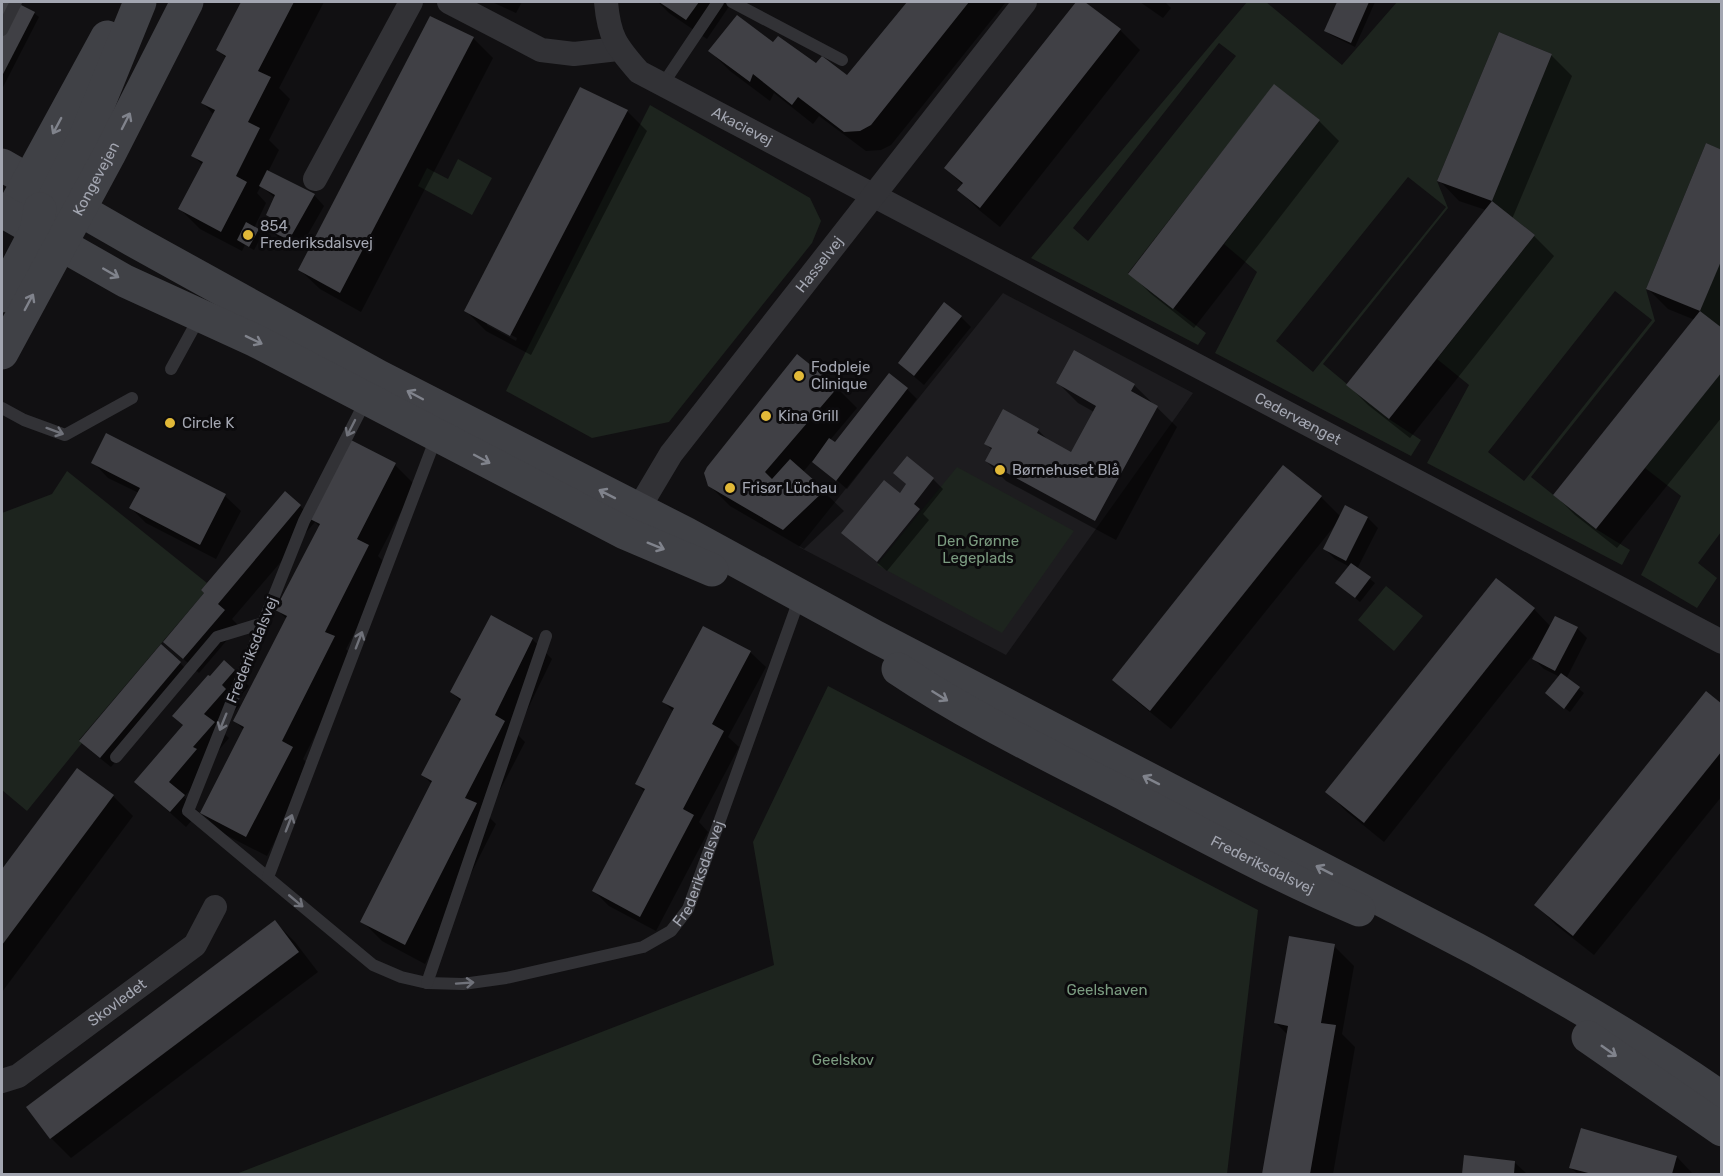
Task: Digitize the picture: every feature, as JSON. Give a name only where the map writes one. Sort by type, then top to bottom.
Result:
[{"type":"street","name":"Kongevejen","points":[[22,227],[126,2]]},
{"type":"street","points":[[41,188],[86,135],[140,2]]},
{"type":"street","name":"Kongevejen","points":[[2,353],[22,227],[41,188],[187,2]]},
{"type":"street","points":[[315,179],[411,2]]},
{"type":"street","points":[[449,2],[541,50],[574,54],[618,49]]},
{"type":"street","name":"Akacievej","points":[[606,2],[608,23],[618,49],[639,72],[874,194]]},
{"type":"street","name":"Hasselvej","points":[[631,521],[671,454],[1025,2]]},
{"type":"street","name":"Frederiksdalsvej","points":[[41,188],[209,300],[631,521],[1514,969],[1676,1066],[1722,1098]]},
{"type":"street","name":"Cedervænget","points":[[874,194],[1722,642]]},
{"type":"street","points":[[2,296],[22,227]]},
{"type":"street","name":"Frederiksdalsvej","points":[[22,227],[126,282],[209,300]]},
{"type":"street","name":"Frederiksdalsvej","points":[[798,604],[944,699],[1304,887],[1363,912],[1567,1022],[1722,1130]]},
{"type":"street","name":"Skovledet","points":[[2,1081],[18,1076],[195,945],[215,907]]},
{"type":"lane","points":[[2,30],[16,2]]},
{"type":"lane","points":[[663,84],[718,2]]},
{"type":"lane","points":[[732,2],[842,60]]},
{"type":"lane","points":[[171,369],[209,300]]},
{"type":"lane","name":"Frederiksdalsvej","points":[[373,387],[304,521],[188,811],[373,965],[401,977],[427,983],[463,984],[540,971],[643,947],[671,931],[688,909],[798,604]]},
{"type":"lane","points":[[2,408],[24,420],[65,435],[132,398]]},
{"type":"lane","points":[[268,877],[441,423]]},
{"type":"lane","points":[[116,757],[217,637],[263,623]]},
{"type":"lane","points":[[427,983],[546,636]]},
{"type":"shaded area","name":"Børnehuset Blå","points":[[1003,293],[1193,393],[1006,655],[799,547]]},
{"type":"green space","points":[[1247,2],[1266,2],[1342,65],[1397,2],[1721,2],[1721,150],[1706,143],[1646,289],[1655,321],[1531,477],[1596,529],[1630,550],[1622,565],[1427,463],[1469,385],[1437,359],[1535,235],[1492,201],[1552,54],[1499,32],[1437,181],[1448,208],[1323,364],[1389,419],[1421,440],[1411,456],[1215,353],[1257,272],[1224,244],[1320,120],[1274,85],[1128,273],[1206,333],[1198,345],[1031,258]],"holes":[[[1219,43],[1236,56],[1088,241],[1073,228]],[[1408,177],[1446,207],[1313,372],[1276,341]],[[1615,291],[1652,320],[1524,481],[1488,452]]]},
{"type":"green space","points":[[650,105],[810,198],[821,221],[812,243],[669,422],[592,438],[506,391]]},
{"type":"green space","points":[[458,159],[492,178],[472,215],[418,186],[427,168],[448,179]]},
{"type":"green space","points":[[1721,259],[1721,328],[1700,311]]},
{"type":"green space","points":[[1721,372],[1721,532],[1698,563],[1717,578],[1697,608],[1641,575],[1681,496],[1645,468]]},
{"type":"green space","name":"Den Grønne Legeplads","points":[[957,467],[1074,531],[1002,633],[877,565]]},
{"type":"green space","points":[[67,471],[207,583],[201,590],[204,593],[79,740],[82,743],[27,811],[2,790],[2,513],[52,494]]},
{"type":"green space","points":[[1386,586],[1423,616],[1394,651],[1358,620]]},
{"type":"green space","points":[[828,686],[1258,910],[1227,1174],[236,1174],[774,965],[753,842]]},
{"type":"building","points":[[2,2],[15,2],[35,12],[2,76]]},
{"type":"building","points":[[241,2],[294,2],[258,71],[271,77],[248,122],[260,128],[236,176],[247,182],[221,232],[178,209],[203,162],[191,156],[215,110],[201,103],[226,56],[216,50]]},
{"type":"building","points":[[659,2],[699,2],[686,20]]},
{"type":"building","points":[[907,2],[969,2],[871,125],[860,131],[844,132],[798,97],[792,105],[753,74],[750,82],[708,51],[737,15],[773,42],[778,36],[816,63],[822,56],[847,75]]},
{"type":"building","points":[[1076,2],[1085,2],[1121,29],[980,208],[957,190],[963,183],[944,168]]},
{"type":"building","points":[[1337,2],[1369,2],[1351,43],[1324,31]]},
{"type":"building","points":[[430,16],[474,37],[340,293],[298,270]]},
{"type":"building","points":[[1499,32],[1552,54],[1492,201],[1437,181]]},
{"type":"building","points":[[1274,84],[1320,120],[1173,309],[1128,274]]},
{"type":"building","points":[[580,87],[628,110],[510,336],[464,311]]},
{"type":"building","points":[[1706,143],[1722,150],[1722,259],[1700,311],[1646,289]]},
{"type":"building","points":[[267,170],[315,194],[289,240],[268,230],[273,219],[266,215],[275,195],[259,186]]},
{"type":"building","points":[[1492,201],[1535,235],[1389,419],[1346,385]]},
{"type":"building","name":"854 Frederiksdalsvej","points":[[246,222],[259,229],[249,247],[237,240]]},
{"type":"building","points":[[944,302],[962,316],[914,376],[898,363]]},
{"type":"building","points":[[1700,311],[1722,328],[1722,372],[1596,529],[1553,495]]},
{"type":"building","points":[[1074,350],[1135,384],[1131,391],[1158,406],[1095,521],[985,461],[992,448],[984,444],[1003,409],[1039,429],[1037,433],[1071,452],[1096,406],[1056,383]]},
{"type":"building","points":[[797,354],[838,387],[765,472],[772,479],[790,459],[825,490],[783,530],[708,486],[704,473]]},
{"type":"building","points":[[889,373],[908,388],[836,481],[812,462],[829,438],[835,442]]},
{"type":"building","points":[[106,433],[226,494],[200,545],[129,508],[140,488],[91,463]]},
{"type":"building","points":[[351,440],[396,463],[357,539],[369,545],[325,632],[335,636],[282,741],[293,747],[246,837],[200,813],[244,727],[233,721],[287,616],[275,610],[320,524],[310,519]]},
{"type":"building","points":[[907,456],[934,478],[914,504],[920,509],[877,562],[841,533],[884,480],[900,493],[906,484],[893,473]]},
{"type":"building","points":[[1283,465],[1322,496],[1150,711],[1112,680]]},
{"type":"building","points":[[285,491],[301,505],[218,604],[225,610],[183,659],[163,642],[204,593],[201,590]]},
{"type":"building","points":[[1345,505],[1368,517],[1346,561],[1323,549]]},
{"type":"building","points":[[1351,563],[1371,577],[1355,598],[1335,583]]},
{"type":"building","points":[[1496,578],[1535,608],[1364,823],[1325,792]]},
{"type":"building","points":[[491,615],[533,638],[495,715],[505,721],[465,798],[477,803],[405,945],[360,922],[432,781],[421,775],[461,699],[450,692]]},
{"type":"building","points":[[1555,616],[1578,627],[1555,671],[1532,659]]},
{"type":"building","points":[[703,626],[751,651],[712,724],[724,731],[683,809],[694,815],[640,917],[592,891],[645,789],[635,784],[674,708],[662,702]]},
{"type":"building","points":[[161,644],[181,662],[100,758],[79,741]]},
{"type":"building","points":[[224,660],[235,670],[222,685],[226,689],[204,714],[215,722],[193,747],[197,749],[169,782],[185,795],[170,812],[134,782],[183,725],[172,716]]},
{"type":"building","points":[[1561,673],[1580,687],[1564,709],[1545,693]]},
{"type":"building","points":[[1706,691],[1722,704],[1722,751],[1573,936],[1534,905]]},
{"type":"building","points":[[77,768],[114,795],[2,945],[2,869]]},
{"type":"building","points":[[275,920],[299,952],[50,1139],[26,1107]]},
{"type":"building","points":[[1289,936],[1335,944],[1321,1023],[1336,1025],[1310,1174],[1262,1174],[1288,1026],[1274,1023]]},
{"type":"building","points":[[1581,1128],[1677,1156],[1672,1174],[1592,1174],[1569,1168]]},
{"type":"building","points":[[1464,1155],[1515,1161],[1514,1174],[1462,1174]]},
{"type":"place","name":"854 Frederiksdalsvej","points":[[248,235]]},
{"type":"place","name":"Fodpleje Clinique","points":[[799,376]]},
{"type":"place","name":"Kina Grill","points":[[766,416]]},
{"type":"place","name":"Circle K","points":[[170,423]]},
{"type":"place","name":"Børnehuset Blå","points":[[1000,470]]},
{"type":"place","name":"Frisør Lüchau","points":[[730,488]]},
{"type":"park label","name":"Geelshaven","points":[[1107,990]]},
{"type":"park label","name":"Geelskov","points":[[843,1060]]}]
